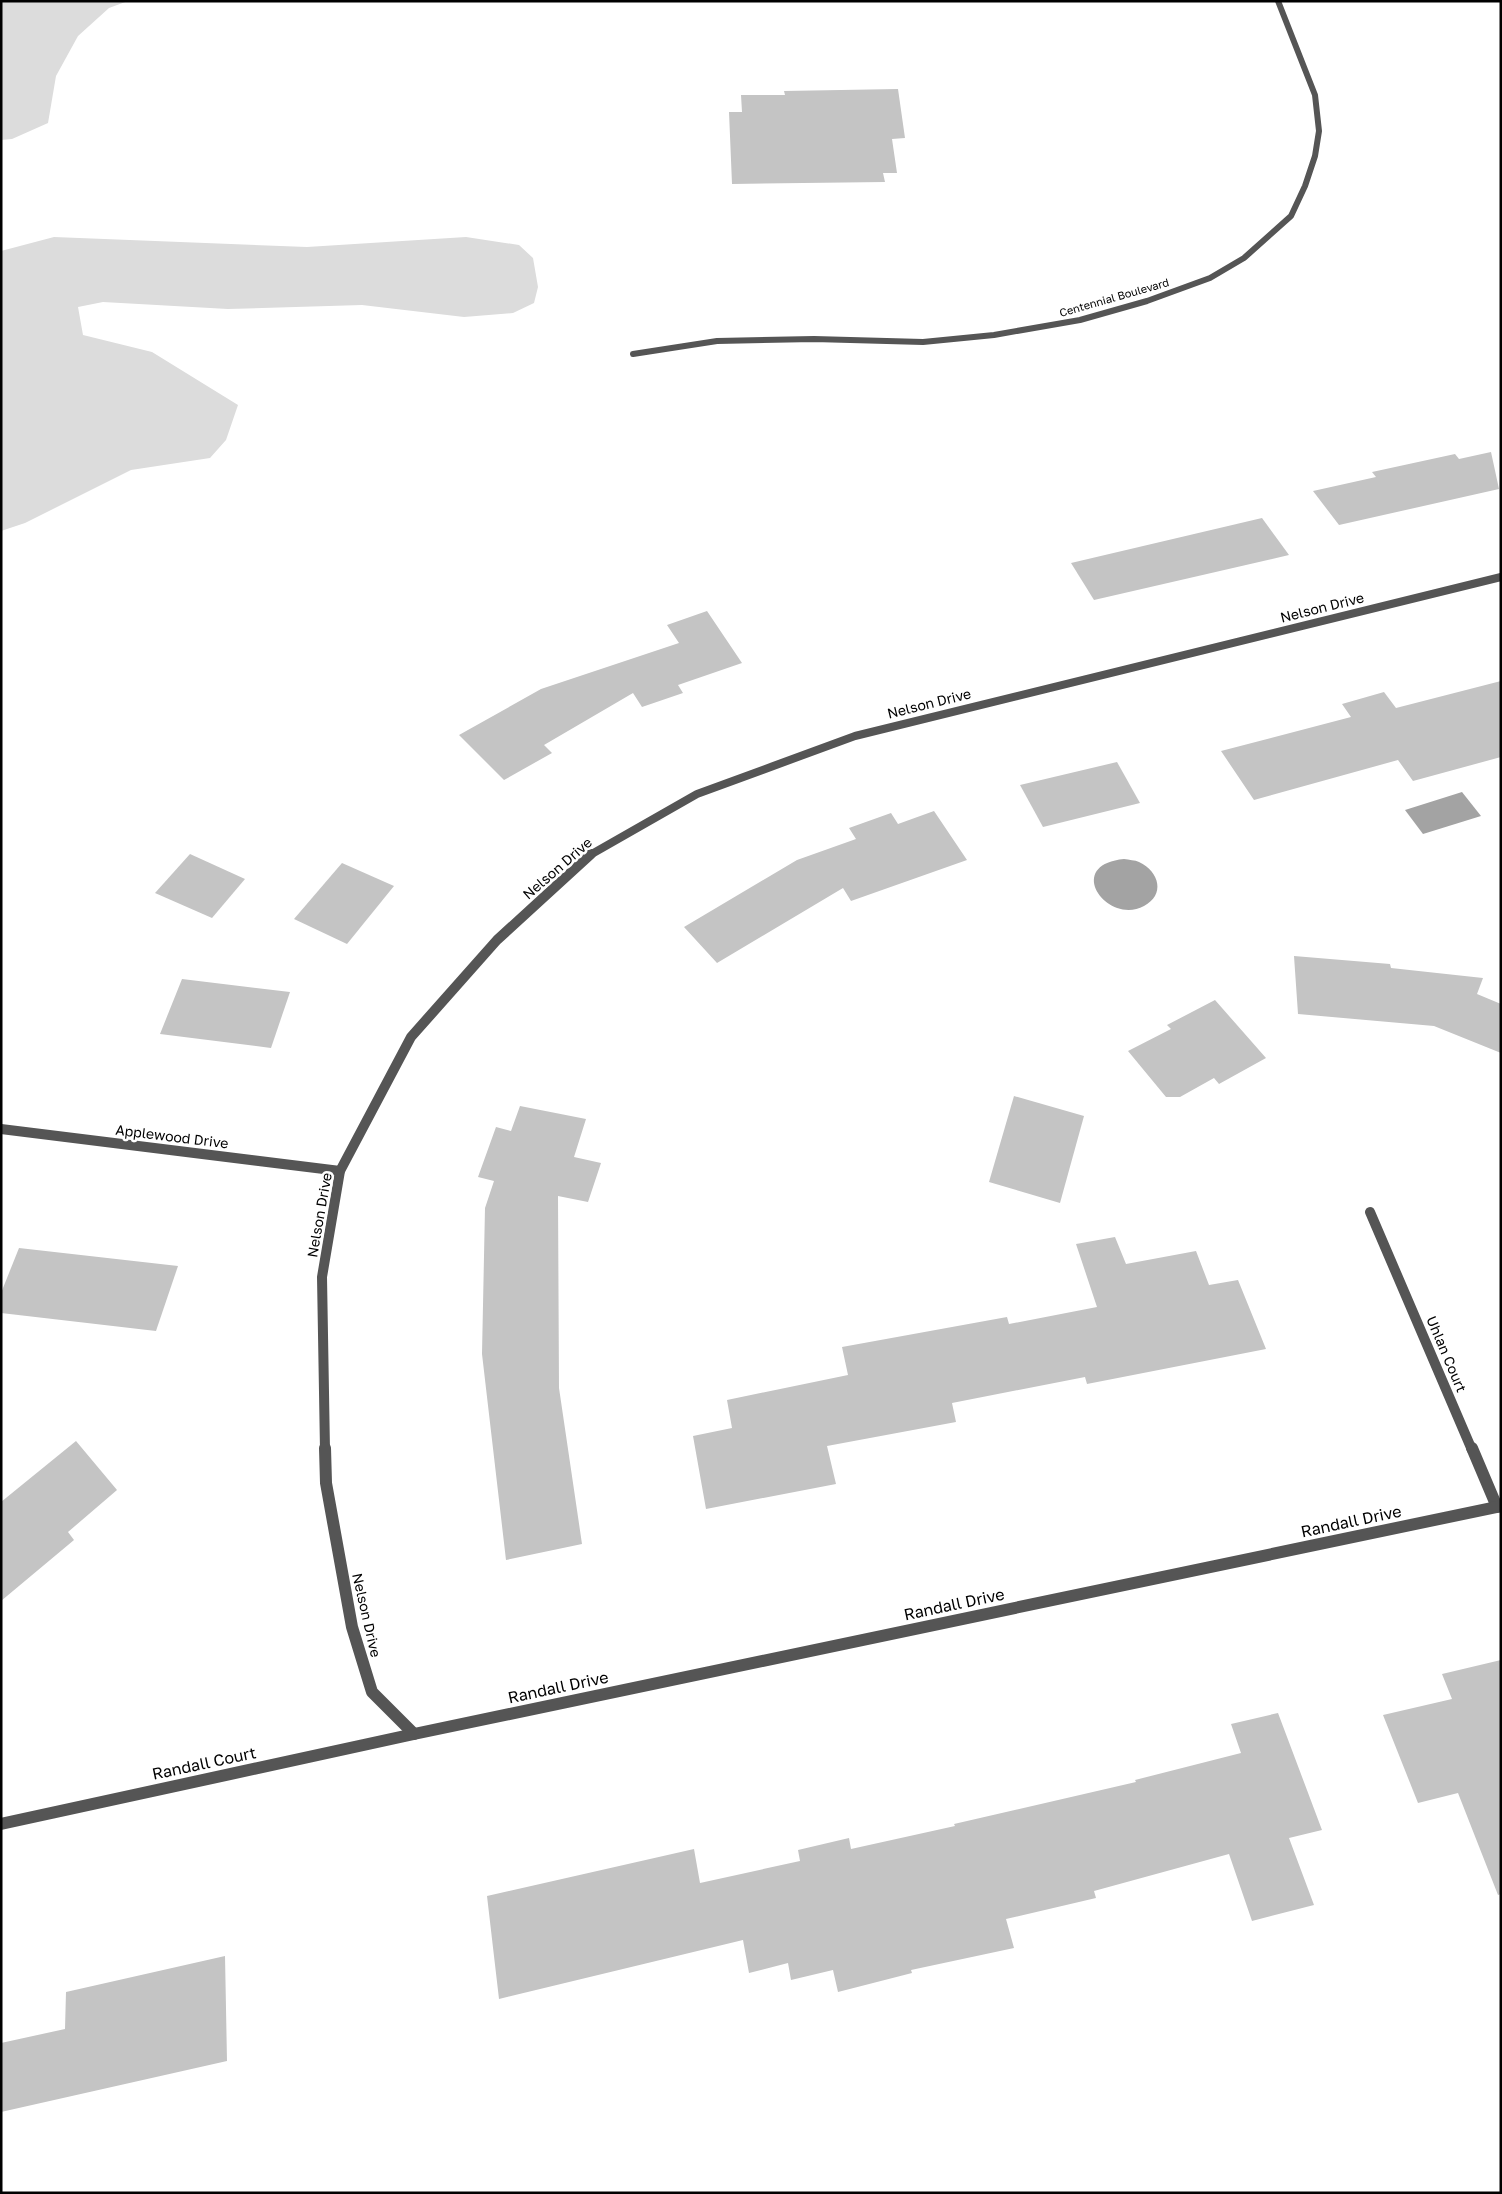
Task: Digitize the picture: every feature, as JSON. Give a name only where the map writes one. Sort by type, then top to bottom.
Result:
[{"type":"street","name":"Centennial Boulevard","points":[[633,354],[717,341],[814,339],[923,342],[994,335],[1080,320],[1147,301],[1210,278],[1244,258],[1290,216],[1305,186],[1315,156],[1319,131],[1315,95],[1278,1]]},
{"type":"street","name":"Nelson Drive","points":[[414,1734],[372,1692],[352,1627],[326,1483],[322,1277],[340,1171],[411,1037],[497,940],[594,851],[697,794],[855,736],[1501,578]]},
{"type":"street","name":"Applewood Drive","points":[[1,1129],[340,1171]]},
{"type":"street","name":"Uhlan Court","points":[[1370,1212],[1499,1507]]},
{"type":"street","name":"Randall Drive","points":[[414,1734],[1499,1507]]},
{"type":"street","name":"Randall Court","points":[[1,1824],[414,1734]]},
{"type":"shaded area","points":[[1,1],[128,1],[109,8],[78,36],[56,76],[48,123],[12,139],[1,140]]},
{"type":"shaded area","points":[[54,237],[307,247],[466,237],[519,245],[533,258],[538,287],[534,303],[513,313],[464,317],[362,305],[228,309],[103,302],[78,307],[83,335],[152,352],[238,405],[226,440],[210,458],[131,470],[25,523],[1,531],[1,251]]},
{"type":"shaded area","points":[[1462,792],[1481,816],[1423,834],[1405,810]]},
{"type":"shaded area","points":[[1124,859],[1137,861],[1146,866],[1152,872],[1157,884],[1155,896],[1151,901],[1144,906],[1130,910],[1117,908],[1106,902],[1098,892],[1094,882],[1096,872],[1106,864]]},
{"type":"building","points":[[898,89],[905,138],[892,139],[897,173],[883,173],[885,182],[732,184],[729,112],[742,112],[741,95],[785,95],[784,91]]},
{"type":"building","points":[[1491,452],[1499,489],[1339,525],[1313,491],[1376,477],[1372,472],[1455,454],[1459,459]]},
{"type":"building","points":[[1262,518],[1289,555],[1094,600],[1071,563]]},
{"type":"building","points":[[707,611],[742,663],[678,685],[683,693],[642,707],[633,693],[544,745],[552,753],[504,780],[459,735],[541,689],[679,643],[667,625]]},
{"type":"building","points":[[1501,681],[1501,757],[1413,781],[1398,760],[1254,800],[1221,751],[1351,717],[1342,704],[1384,692],[1396,708]]},
{"type":"building","points":[[1117,762],[1140,803],[1043,827],[1020,785]]},
{"type":"building","points":[[934,811],[967,860],[851,901],[843,888],[717,963],[684,927],[797,860],[856,839],[849,828],[891,813],[898,824]]},
{"type":"building","points":[[190,854],[245,879],[212,918],[155,893]]},
{"type":"building","points":[[342,863],[394,886],[347,944],[294,919]]},
{"type":"building","points":[[1294,956],[1390,964],[1391,968],[1483,978],[1477,994],[1501,1004],[1501,1053],[1434,1026],[1298,1014]]},
{"type":"building","points":[[182,979],[290,992],[271,1048],[160,1034]]},
{"type":"building","points":[[1215,1000],[1266,1058],[1219,1084],[1214,1078],[1180,1097],[1166,1097],[1128,1051],[1171,1029],[1167,1025]]},
{"type":"building","points":[[1014,1096],[1084,1116],[1060,1203],[989,1182]]},
{"type":"building","points":[[520,1106],[586,1119],[574,1157],[601,1163],[588,1202],[558,1196],[559,1388],[582,1544],[506,1560],[482,1354],[485,1208],[494,1181],[478,1177],[496,1127],[511,1131]]},
{"type":"building","points":[[1115,1237],[1126,1264],[1196,1251],[1209,1285],[1238,1280],[1266,1349],[1087,1384],[1085,1377],[952,1403],[956,1422],[827,1446],[836,1484],[706,1509],[693,1436],[732,1428],[727,1400],[848,1375],[842,1347],[1007,1317],[1009,1324],[1097,1307],[1076,1244]]},
{"type":"building","points":[[19,1248],[178,1266],[156,1331],[1,1313],[1,1293]]},
{"type":"building","points":[[76,1441],[117,1490],[68,1532],[74,1540],[1,1601],[1,1502]]},
{"type":"building","points":[[1501,1660],[1501,1894],[1498,1895],[1458,1793],[1418,1803],[1383,1715],[1452,1699],[1442,1674]]},
{"type":"building","points":[[1278,1713],[1322,1830],[1289,1838],[1314,1905],[1252,1921],[1229,1854],[1094,1891],[1096,1898],[1006,1919],[1014,1948],[911,1970],[912,1973],[838,1992],[833,1970],[791,1980],[788,1963],[749,1973],[743,1940],[499,1999],[487,1896],[694,1849],[700,1883],[800,1861],[798,1850],[849,1838],[851,1849],[955,1826],[954,1824],[1136,1782],[1135,1780],[1241,1753],[1231,1724]]},
{"type":"building","points":[[225,1956],[227,2061],[1,2112],[1,2043],[65,2029],[66,1992]]}]
